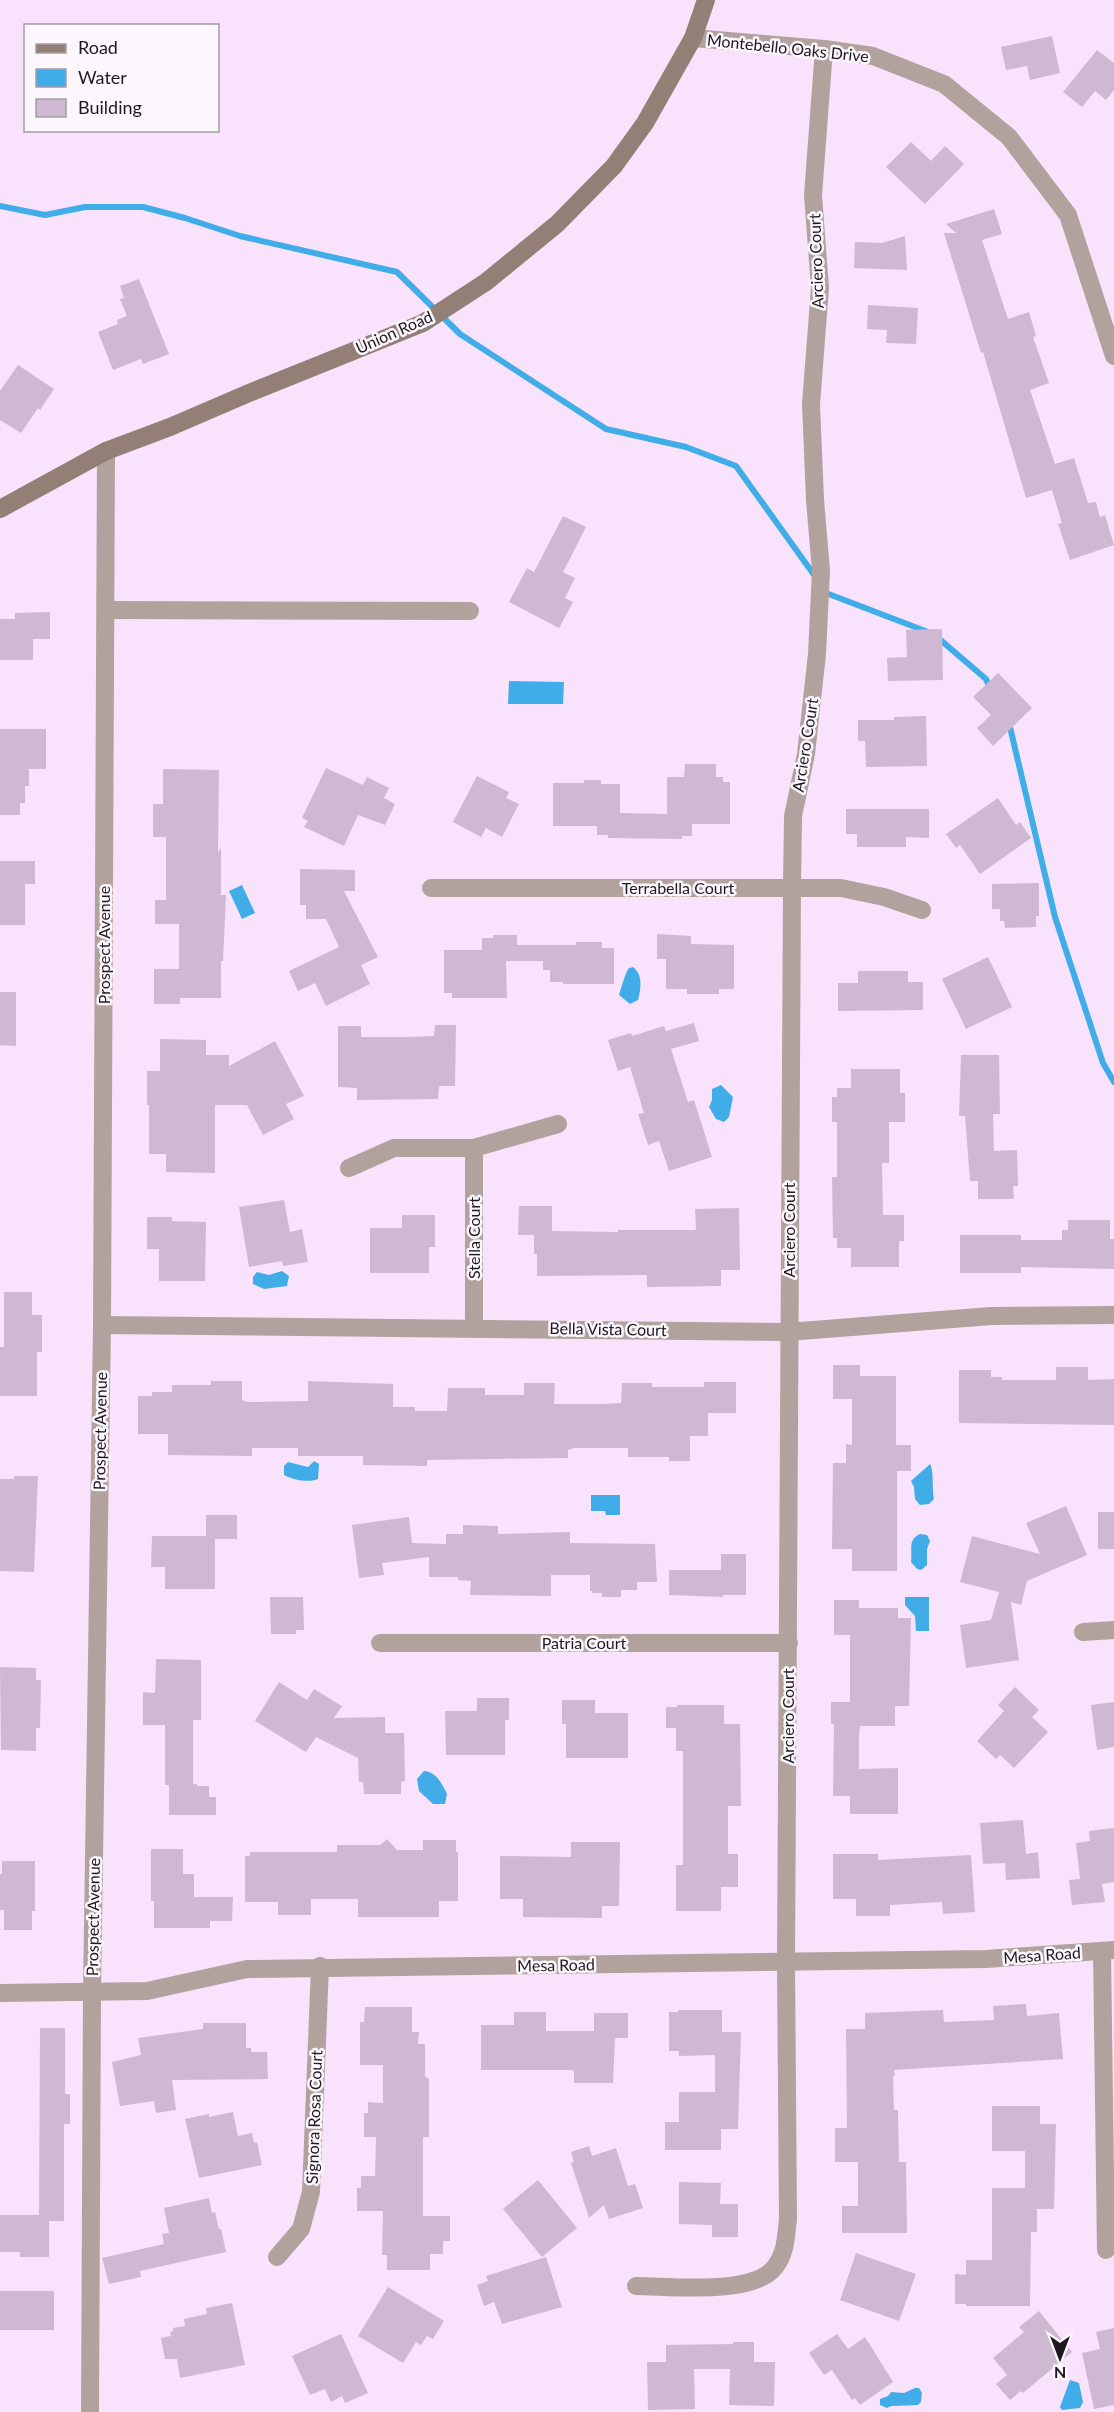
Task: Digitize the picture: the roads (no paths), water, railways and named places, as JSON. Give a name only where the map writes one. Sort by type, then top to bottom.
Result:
[{"type":"main road","name":"Union Road","points":[[0,509],[106,451],[170,428],[249,393],[423,323],[486,282],[557,224],[614,166],[645,123],[693,38],[706,0]]},
{"type":"street","name":"Montebello Oaks Drive","points":[[693,38],[824,49],[873,56],[944,84],[1009,137],[1068,215],[1114,356]]},
{"type":"street","name":"Arciero Court","points":[[636,2286],[727,2287],[755,2283],[774,2268],[784,2249],[788,2218],[786,1963],[789,1643],[788,1332],[793,816],[807,743],[817,654],[821,571],[811,404],[820,288],[813,195],[824,49]]},
{"type":"street","name":"Prospect Avenue","points":[[90,2412],[92,1992],[102,1324],[106,451]]},
{"type":"street","points":[[105,610],[470,611]]},
{"type":"street","name":"Terrabella Court","points":[[431,888],[841,888],[884,897],[922,910]]},
{"type":"street","points":[[349,1168],[394,1148],[474,1148],[558,1124]]},
{"type":"street","name":"Stella Court","points":[[474,1148],[474,1327]]},
{"type":"street","name":"Bella Vista Court","points":[[102,1324],[788,1332],[991,1316],[1114,1315]]},
{"type":"street","points":[[1083,1632],[1114,1630]]},
{"type":"street","name":"Patria Court","points":[[380,1643],[789,1643]]},
{"type":"street","points":[[1106,2250],[1108,1951]]},
{"type":"street","name":"Mesa Road","points":[[0,1993],[147,1991],[247,1969],[320,1966],[786,1963],[986,1959],[1108,1951]]},
{"type":"street","name":"Signora Rosa Court","points":[[277,2257],[301,2229],[311,2192],[320,1966]]},
{"type":"water","points":[[509,681],[564,682],[563,704],[508,704]]},
{"type":"water","points":[[242,885],[255,913],[242,919],[229,891]]},
{"type":"water","points":[[633,967],[640,978],[640,986],[638,1000],[630,1004],[619,995],[629,968]]},
{"type":"water","points":[[721,1085],[733,1097],[729,1117],[724,1122],[716,1119],[709,1107],[712,1100],[712,1089]]},
{"type":"water","points":[[282,1271],[289,1276],[287,1286],[264,1289],[253,1284],[253,1277],[257,1272],[269,1275]]},
{"type":"water","points":[[314,1461],[319,1464],[318,1479],[301,1480],[284,1475],[284,1466],[288,1462],[308,1467]]},
{"type":"water","points":[[930,1464],[934,1499],[929,1504],[920,1505],[915,1499],[911,1481]]},
{"type":"water","points":[[591,1495],[620,1495],[620,1515],[606,1515],[605,1511],[591,1511]]},
{"type":"water","points":[[920,1534],[927,1535],[930,1541],[927,1549],[927,1565],[921,1570],[911,1562],[912,1542]]},
{"type":"water","points":[[905,1597],[929,1597],[929,1631],[916,1631],[915,1616],[905,1605]]},
{"type":"water","points":[[424,1771],[436,1776],[441,1783],[447,1794],[445,1804],[433,1804],[419,1791],[417,1779]]},
{"type":"water","points":[[1070,2380],[1079,2383],[1083,2402],[1080,2408],[1062,2410],[1060,2407]]},
{"type":"water","points":[[919,2388],[922,2393],[921,2402],[918,2405],[887,2408],[880,2405],[880,2399],[891,2392],[904,2393]]},
{"type":"waterway","points":[[0,206],[45,215],[85,207],[143,207],[240,236],[397,272],[460,334],[606,429],[686,447],[736,466],[817,579]]},
{"type":"waterway","points":[[824,590],[826,593],[928,632]]},
{"type":"waterway","points":[[937,637],[986,679],[991,690]]},
{"type":"waterway","points":[[1009,723],[1055,917],[1103,1063],[1114,1082]]}]
